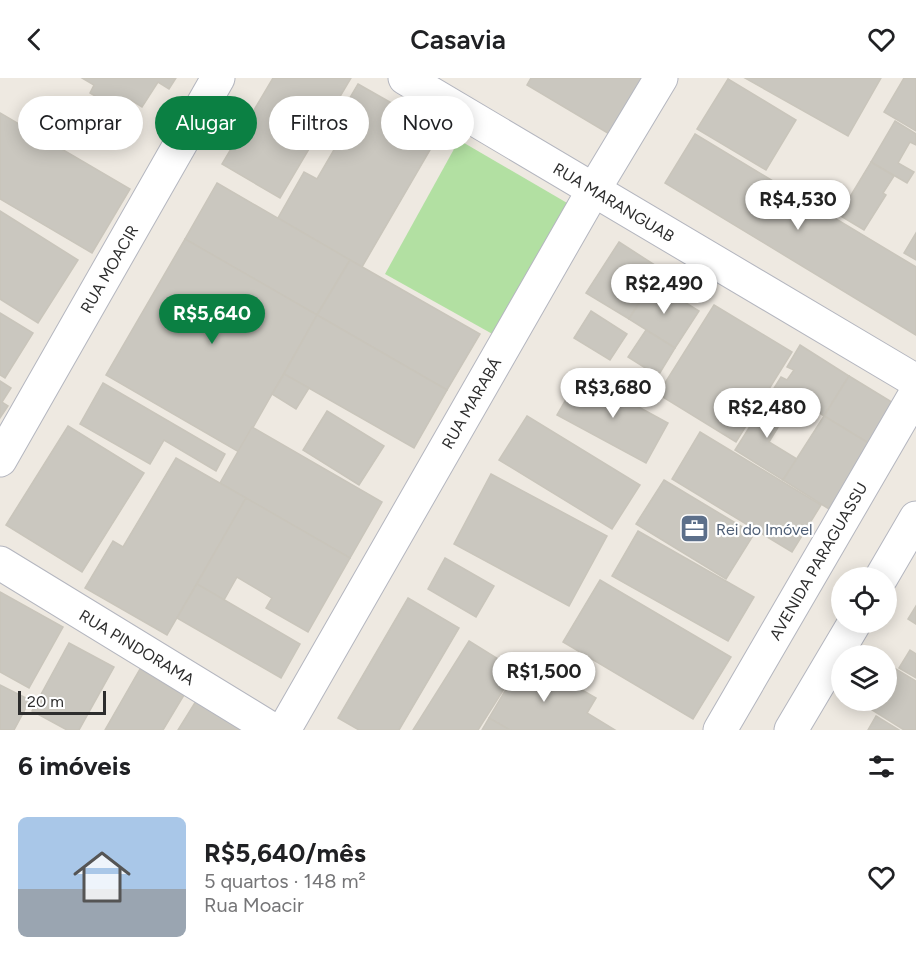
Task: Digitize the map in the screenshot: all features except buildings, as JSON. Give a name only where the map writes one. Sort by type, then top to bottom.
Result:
[{"type":"street","name":"RUA MOACIR","points":[[0,460],[218,78]]},
{"type":"street","name":"RUA MARANGUAB","points":[[405,78],[916,381]]},
{"type":"street","name":"RUA MARABÁ","points":[[284,730],[593,190],[661,78]]},
{"type":"street","name":"AVENIDA PARAGUASSU","points":[[720,730],[916,393]]},
{"type":"street","points":[[887,567],[916,518]]},
{"type":"street","name":"RUA PINDORAMA","points":[[0,563],[273,730]]},
{"type":"street","points":[[791,730],[848,633]]},
{"type":"green space","points":[[474,149],[574,207],[496,336],[385,274],[453,150]]},
{"type":"place","name":"Rei do Imóvel","points":[[695,529]]}]
